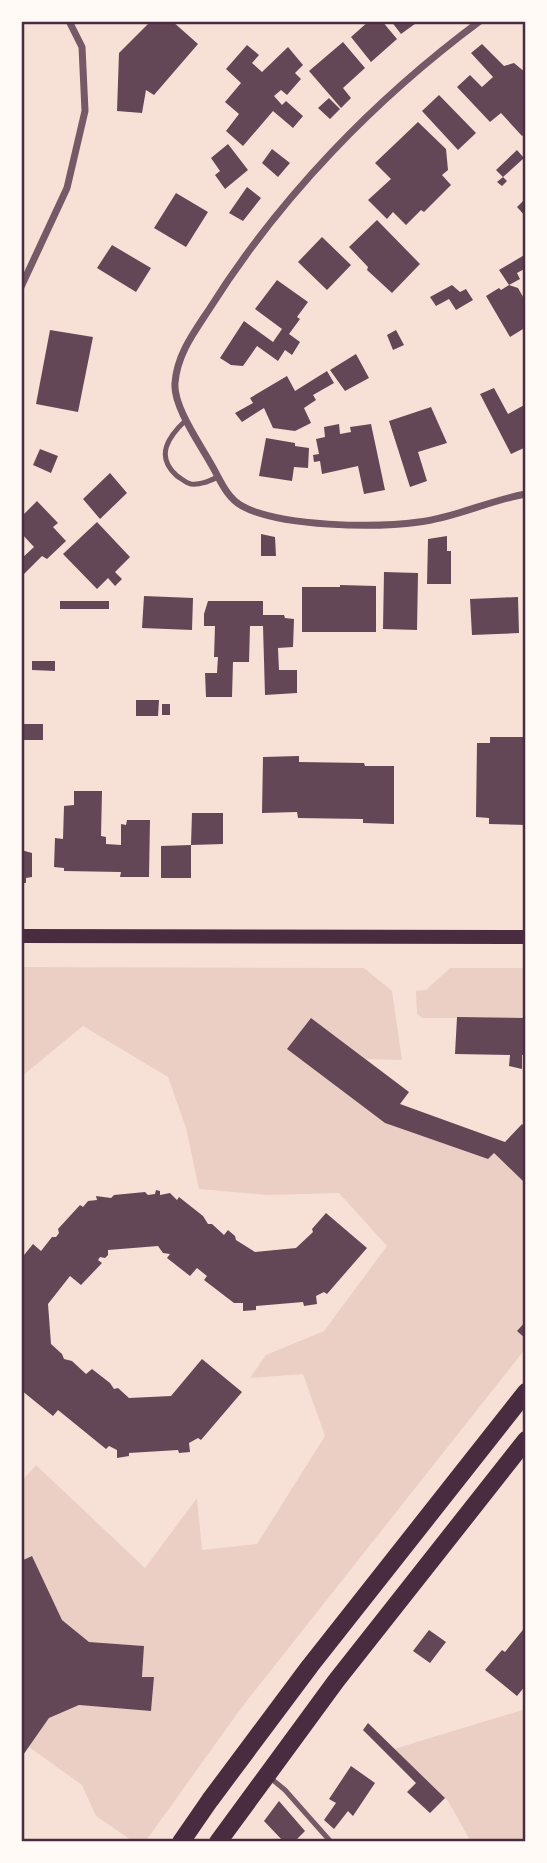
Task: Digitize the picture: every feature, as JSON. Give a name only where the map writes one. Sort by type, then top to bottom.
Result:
[{"type":"main road","points":[[21,936],[526,937]]},
{"type":"main road","points":[[181,1842],[310,1666],[526,1392]]},
{"type":"main road","points":[[218,1842],[344,1670],[526,1440]]},
{"type":"street","points":[[21,287],[67,188],[85,111],[82,47],[69,21]]},
{"type":"street","points":[[480,21],[393,94],[305,180],[228,280],[182,352],[174,390],[186,420],[228,495],[242,506],[268,516],[340,526],[420,522],[526,494]]},
{"type":"lane","points":[[186,420],[172,433],[165,449],[166,464],[188,484],[201,484],[218,477]]},
{"type":"lane","points":[[266,1775],[285,1790],[331,1842]]},
{"type":"shaded area","points":[[21,967],[364,968],[392,991],[402,1060],[366,1059],[311,1018],[288,1049],[385,1123],[488,1159],[494,1153],[526,1184],[526,1348],[242,1707],[145,1842],[134,1842],[96,1816],[82,1785],[29,1747],[49,1718],[79,1705],[151,1711],[154,1677],[142,1677],[144,1646],[89,1642],[62,1620],[32,1556],[21,1561],[21,1482],[36,1465],[145,1568],[197,1498],[202,1550],[257,1544],[325,1436],[303,1374],[250,1378],[266,1355],[324,1331],[387,1246],[339,1193],[267,1195],[199,1189],[186,1128],[168,1077],[83,1026],[21,1077]]},
{"type":"shaded area","points":[[450,968],[526,968],[526,1018],[422,1018],[417,1014],[416,991],[426,990]]},
{"type":"shaded area","points":[[526,1709],[526,1842],[471,1842],[448,1801],[394,1749]]},
{"type":"building","points":[[151,21],[172,21],[198,44],[154,95],[146,90],[142,113],[117,111],[119,53]]},
{"type":"building","points":[[369,21],[382,21],[397,39],[371,62],[351,37]]},
{"type":"building","points":[[391,21],[419,21],[401,34]]},
{"type":"building","points":[[343,42],[365,68],[343,88],[351,98],[341,108],[309,71]]},
{"type":"building","points":[[482,44],[504,66],[514,63],[526,73],[526,133],[522,136],[501,113],[490,122],[457,87],[470,75],[482,87],[493,77],[471,53]]},
{"type":"building","points":[[247,45],[259,55],[252,63],[262,72],[288,47],[303,65],[295,73],[301,79],[287,95],[281,90],[274,96],[282,105],[286,101],[303,116],[293,128],[273,111],[243,146],[226,131],[239,114],[225,102],[241,83],[226,69]]},
{"type":"building","points":[[439,95],[476,133],[458,150],[422,111]]},
{"type":"building","points":[[329,98],[340,109],[330,119],[318,108]]},
{"type":"building","points":[[418,122],[446,149],[448,170],[442,175],[451,185],[424,212],[421,210],[406,225],[393,212],[387,219],[368,200],[391,179],[375,163]]},
{"type":"building","points":[[228,144],[248,170],[225,189],[215,175],[220,171],[211,158]]},
{"type":"building","points":[[272,149],[290,163],[278,177],[262,163]]},
{"type":"building","points":[[517,150],[524,158],[503,177],[496,170]]},
{"type":"building","points":[[503,177],[507,181],[502,186],[497,182]]},
{"type":"building","points":[[247,187],[261,198],[243,221],[229,213]]},
{"type":"building","points":[[176,193],[208,212],[186,247],[154,228]]},
{"type":"building","points":[[526,198],[526,217],[517,207]]},
{"type":"building","points":[[377,220],[420,264],[392,293],[367,270],[368,267],[349,247]]},
{"type":"building","points":[[322,237],[351,265],[327,290],[298,262]]},
{"type":"building","points":[[112,245],[151,268],[136,292],[97,268]]},
{"type":"building","points":[[526,254],[526,268],[517,273],[520,279],[509,285],[499,270]]},
{"type":"building","points":[[277,280],[308,302],[289,334],[300,342],[292,355],[285,350],[278,361],[257,346],[243,366],[231,365],[220,358],[244,321],[273,342],[282,329],[255,309]]},
{"type":"building","points":[[452,285],[460,292],[466,289],[473,300],[456,310],[449,299],[436,306],[430,297]]},
{"type":"building","points":[[509,285],[518,288],[526,302],[526,333],[523,329],[510,337],[486,296]]},
{"type":"building","points":[[50,330],[93,337],[78,412],[36,404]]},
{"type":"building","points":[[396,330],[404,345],[393,350],[387,335]]},
{"type":"building","points":[[356,354],[369,378],[345,391],[330,370]]},
{"type":"building","points":[[327,371],[334,383],[313,395],[316,400],[304,408],[311,423],[295,431],[273,428],[264,408],[242,422],[235,413],[253,403],[250,398],[287,376],[295,391]]},
{"type":"building","points":[[494,388],[508,414],[526,404],[526,447],[511,454],[480,394]]},
{"type":"building","points":[[431,407],[447,443],[418,452],[427,481],[410,487],[389,421]]},
{"type":"building","points":[[339,424],[340,434],[351,432],[350,427],[371,424],[385,490],[364,494],[358,466],[322,474],[320,461],[314,462],[313,455],[319,454],[316,439],[325,437],[324,427]]},
{"type":"building","points":[[266,438],[309,448],[308,468],[294,467],[292,481],[259,476]]},
{"type":"building","points":[[40,449],[58,456],[51,473],[33,465]]},
{"type":"building","points":[[110,473],[127,493],[100,519],[83,499]]},
{"type":"building","points":[[37,501],[58,523],[53,527],[66,541],[47,559],[42,556],[21,577],[21,559],[34,547],[21,533],[21,517]]},
{"type":"building","points":[[97,522],[130,557],[115,572],[122,579],[115,586],[108,578],[97,589],[63,554]]},
{"type":"building","points":[[261,534],[275,537],[276,556],[261,556]]},
{"type":"building","points":[[447,536],[447,551],[451,551],[451,584],[427,584],[428,539]]},
{"type":"building","points":[[384,572],[418,573],[417,630],[383,629]]},
{"type":"building","points":[[376,586],[376,632],[302,632],[302,587]]},
{"type":"building","points":[[144,596],[193,598],[192,630],[142,628]]},
{"type":"building","points":[[518,597],[519,633],[472,635],[470,599]]},
{"type":"building","points":[[60,601],[109,601],[109,609],[60,609]]},
{"type":"building","points":[[208,601],[263,601],[263,615],[284,615],[285,618],[294,619],[293,647],[278,648],[279,670],[297,670],[297,693],[265,695],[263,626],[250,626],[249,662],[233,662],[232,697],[206,697],[205,673],[217,673],[218,657],[214,657],[215,626],[204,626]]},
{"type":"building","points":[[32,661],[55,661],[55,671],[32,670]]},
{"type":"building","points":[[136,700],[159,700],[158,716],[136,716]]},
{"type":"building","points":[[162,704],[170,704],[170,715],[162,715]]},
{"type":"building","points":[[21,724],[43,724],[43,740],[21,740]]},
{"type":"building","points":[[490,737],[526,737],[526,825],[489,824],[489,818],[476,817],[477,743],[490,743]]},
{"type":"building","points":[[299,756],[299,762],[394,766],[394,824],[363,823],[363,819],[298,818],[297,812],[262,813],[263,757]]},
{"type":"building","points":[[74,791],[102,791],[101,836],[106,837],[106,844],[121,845],[121,824],[126,825],[127,820],[150,820],[149,877],[120,877],[121,872],[64,871],[64,868],[54,867],[55,838],[63,839],[64,806],[74,805]]},
{"type":"building","points":[[21,796],[24,796],[24,836],[21,836]]},
{"type":"building","points":[[192,813],[223,813],[223,844],[191,845]]},
{"type":"building","points":[[191,845],[191,878],[161,878],[161,846]]},
{"type":"building","points":[[21,850],[32,853],[32,877],[26,878],[26,883],[21,883]]},
{"type":"building","points":[[457,1017],[526,1018],[526,1055],[522,1055],[522,1069],[509,1066],[510,1055],[455,1054]]},
{"type":"building","points":[[311,1018],[409,1092],[400,1104],[505,1142],[522,1124],[526,1128],[526,1184],[494,1153],[488,1159],[385,1123],[287,1049]]},
{"type":"building","points":[[156,1190],[160,1191],[160,1195],[170,1193],[177,1200],[179,1197],[203,1216],[208,1224],[212,1224],[224,1235],[228,1230],[236,1240],[255,1252],[296,1248],[313,1232],[312,1229],[326,1213],[367,1248],[327,1294],[324,1292],[316,1296],[317,1304],[304,1306],[303,1302],[256,1306],[256,1310],[243,1311],[243,1303],[234,1303],[204,1280],[207,1276],[197,1268],[190,1276],[167,1258],[170,1254],[163,1253],[158,1246],[108,1250],[105,1258],[100,1257],[98,1260],[102,1263],[81,1285],[70,1276],[48,1304],[51,1344],[64,1359],[72,1361],[86,1374],[92,1369],[114,1389],[118,1388],[129,1398],[171,1396],[202,1359],[242,1392],[201,1440],[198,1438],[189,1443],[190,1452],[179,1453],[178,1450],[129,1453],[129,1456],[117,1458],[117,1450],[109,1446],[106,1449],[58,1410],[53,1416],[21,1390],[21,1252],[24,1255],[33,1244],[41,1251],[52,1237],[56,1237],[58,1229],[80,1205],[83,1207],[88,1201],[97,1200],[96,1196],[111,1198],[114,1195],[145,1192],[148,1195],[155,1194]]},
{"type":"building","points":[[526,1321],[526,1339],[517,1331]]},
{"type":"building","points":[[32,1556],[62,1620],[89,1642],[144,1646],[142,1677],[154,1677],[151,1711],[79,1705],[49,1718],[21,1758],[21,1561]]},
{"type":"building","points":[[526,1626],[526,1685],[517,1696],[485,1670],[502,1650],[505,1652]]},
{"type":"building","points":[[429,1630],[446,1642],[430,1663],[413,1651]]},
{"type":"building","points":[[368,1723],[445,1798],[430,1813],[407,1792],[416,1783],[363,1730]]},
{"type":"building","points":[[351,1766],[375,1783],[353,1816],[348,1811],[334,1829],[324,1820],[336,1803],[329,1799]]},
{"type":"building","points":[[279,1801],[305,1831],[294,1842],[284,1842],[264,1821]]}]
